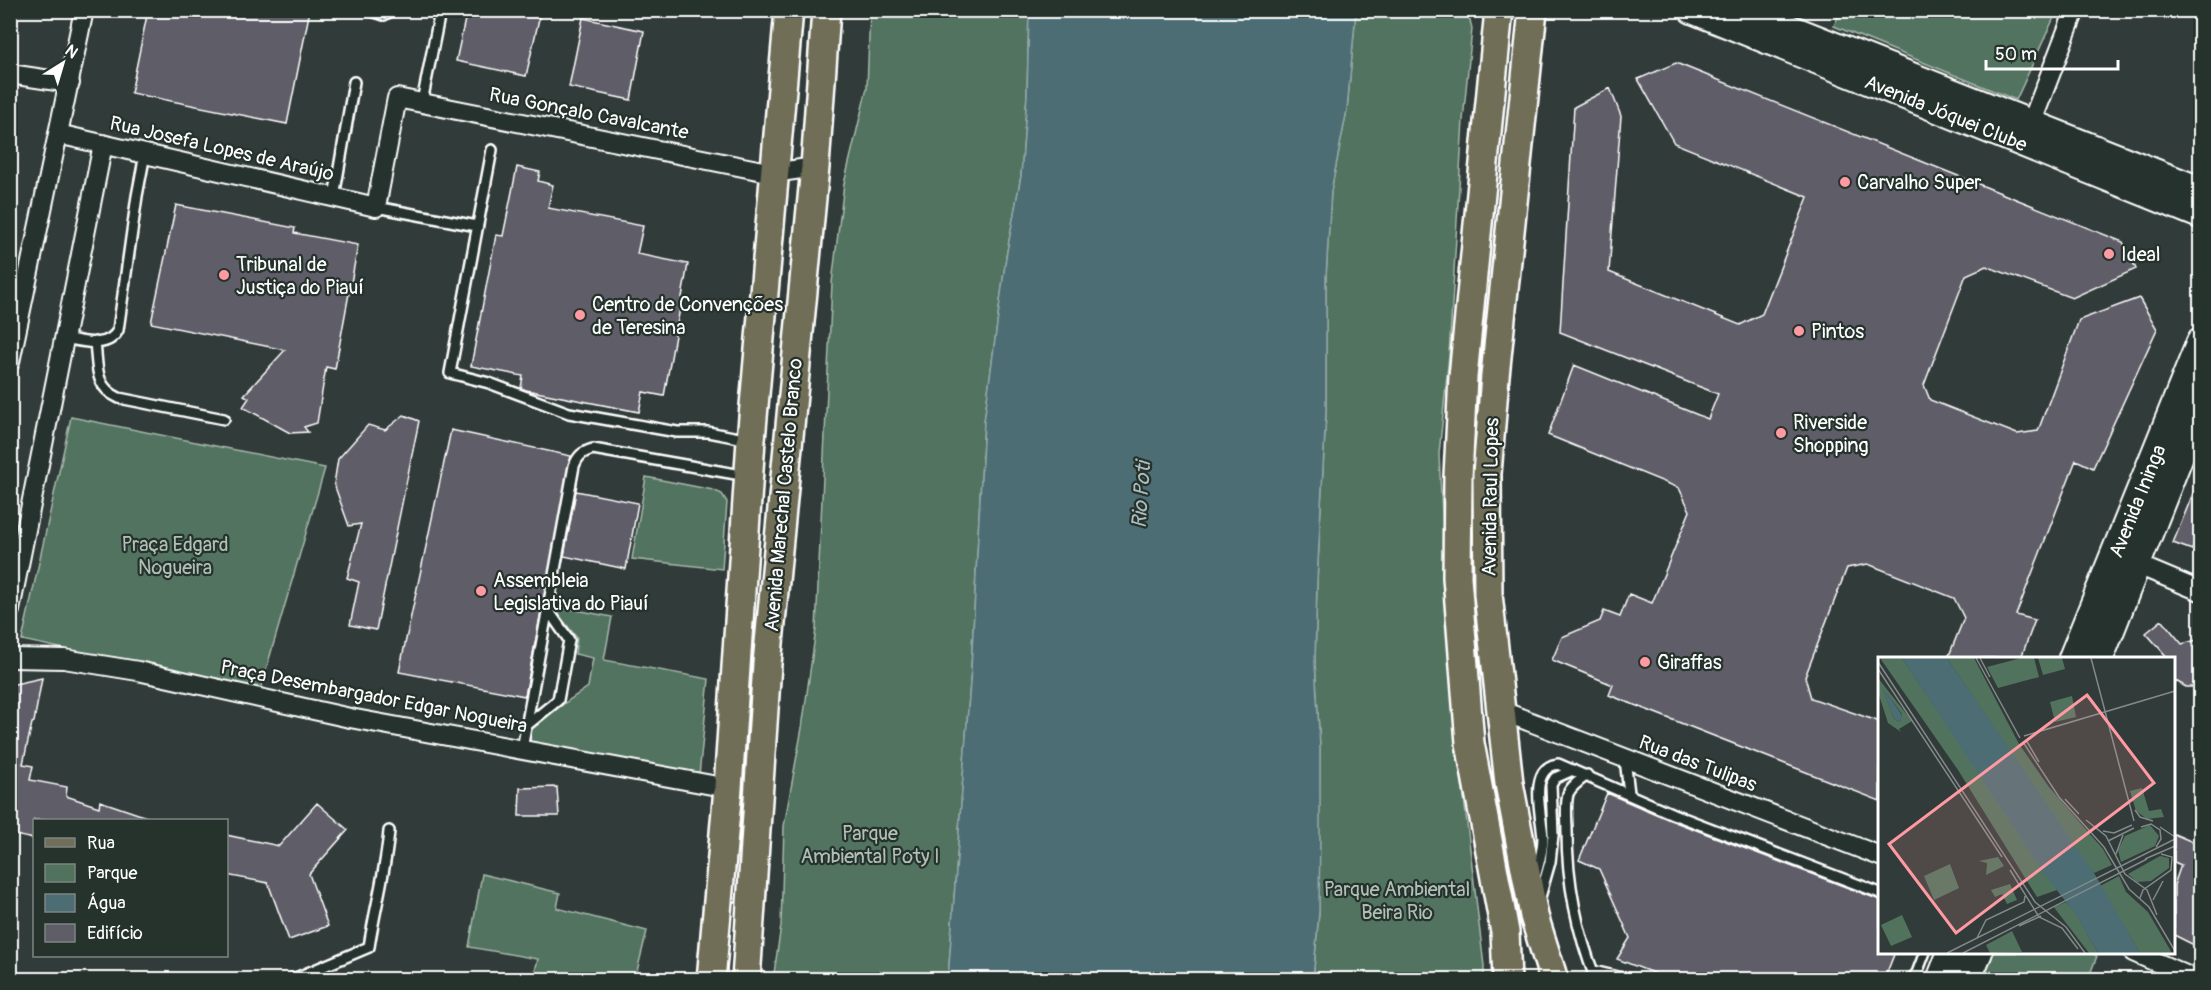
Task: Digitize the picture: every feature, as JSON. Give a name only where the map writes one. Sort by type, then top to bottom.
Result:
[{"type":"main road","name":"Avenida Marechal Castelo Branco","points":[[711,980],[728,788],[748,476],[789,10]]},
{"type":"main road","name":"Avenida Marechal Castelo Branco","points":[[746,980],[767,664],[815,167],[826,10]]},
{"type":"main road","name":"Avenida Raul Lopes","points":[[1499,10],[1462,377],[1457,577],[1470,743],[1505,932],[1507,980]]},
{"type":"main road","name":"Avenida Raul Lopes","points":[[1533,10],[1487,474],[1488,594],[1509,783],[1532,906],[1554,980]]},
{"type":"main road","name":"Avenida Jóquei Clube","points":[[1692,10],[2200,215]]},
{"type":"main road","name":"Avenida Jóquei Clube","points":[[1744,10],[2200,190]]},
{"type":"main road","name":"Avenida Ininga","points":[[2072,657],[2200,342]]},
{"type":"main road","name":"Avenida Ininga","points":[[2100,657],[2200,405]]},
{"type":"main road","points":[[737,627],[770,629]]},
{"type":"main road","points":[[735,663],[767,664]]},
{"type":"main road","points":[[1920,978],[1949,954]]},
{"type":"main road","points":[[1967,980],[1978,954]]},
{"type":"street","points":[[10,362],[84,10]]},
{"type":"street","points":[[2031,124],[2075,10]]},
{"type":"street","points":[[10,74],[70,83]]},
{"type":"street","name":"Rua Gonçalo Cavalcante","points":[[376,207],[396,98],[773,173],[815,167]]},
{"type":"street","name":"Rua Josefa Lopes de Araújo","points":[[58,134],[376,207]]},
{"type":"street","points":[[10,610],[103,144]]},
{"type":"street","points":[[2138,565],[2200,591]]},
{"type":"street","name":"Praça Desembargador Edgar Nogueira","points":[[10,658],[75,660],[350,718],[522,748],[728,788]]},
{"type":"street","name":"Rua das Tulipas","points":[[1502,711],[1878,855]]},
{"type":"street","points":[[2138,954],[2197,980]]},
{"type":"lane","points":[[369,10],[384,15],[392,10]]},
{"type":"lane","points":[[422,102],[439,16]]},
{"type":"lane","points":[[334,197],[354,82]]},
{"type":"lane","points":[[492,150],[450,373],[489,383],[569,413],[677,432],[708,432],[751,440]]},
{"type":"lane","points":[[64,338],[94,342],[108,341],[115,336],[118,330],[145,154]]},
{"type":"lane","points":[[376,207],[477,226]]},
{"type":"lane","points":[[94,342],[101,385],[109,393],[119,398],[224,419]]},
{"type":"lane","points":[[522,748],[577,457],[593,448],[748,476]]},
{"type":"lane","points":[[527,725],[558,700],[569,640],[548,610]]},
{"type":"lane","points":[[1625,759],[1629,793]]},
{"type":"lane","points":[[1532,906],[1543,838],[1540,778],[1542,773],[1552,765],[1558,764],[1673,814],[1878,891]]},
{"type":"lane","points":[[1532,906],[1552,849],[1551,784],[1555,778],[1573,770]]},
{"type":"lane","points":[[1587,775],[1569,793],[1566,810],[1567,865],[1581,937],[1594,975],[1630,980]]},
{"type":"lane","points":[[291,980],[369,947],[387,854],[389,831]]},
{"type":"lane","points":[[1920,978],[1925,954]]},
{"type":"green space","points":[[1840,10],[2057,11],[2016,100],[1834,26]]},
{"type":"green space","name":"Parque Ambiental Poty I","points":[[870,11],[1029,11],[1027,95],[1021,176],[1006,257],[984,422],[971,669],[948,979],[773,980],[781,926],[784,826],[802,728],[816,629],[832,283],[844,184],[867,88]]},
{"type":"green space","name":"Parque Ambiental Beira Rio","points":[[1356,11],[1468,11],[1472,29],[1463,120],[1449,355],[1439,454],[1449,656],[1484,979],[1313,980],[1319,912],[1320,748],[1315,662],[1326,412],[1326,277],[1331,191],[1347,110]]},
{"type":"green space","name":"Praça Edgard Nogueira","points":[[71,417],[325,468],[260,690],[22,640]]},
{"type":"green space","points":[[646,477],[713,490],[722,494],[727,502],[722,569],[632,559]]},
{"type":"green space","points":[[551,605],[612,617],[604,660],[709,679],[699,775],[527,743],[530,727],[588,687],[593,658],[575,654],[577,638]]},
{"type":"green space","points":[[482,874],[560,893],[557,908],[647,931],[635,979],[533,979],[538,959],[469,947]]},
{"type":"green space","points":[[1986,954],[2094,954],[2097,956],[2088,979],[1976,980]]},
{"type":"water","name":"Rio Poti","points":[[1029,11],[1356,11],[1347,110],[1331,191],[1326,277],[1326,412],[1315,662],[1320,748],[1319,912],[1313,979],[948,979],[971,669],[984,422],[1006,257],[1021,176],[1027,95]]},
{"type":"building","points":[[148,10],[310,10],[287,124],[131,93]]},
{"type":"building","points":[[467,10],[541,10],[526,76],[456,61]]},
{"type":"building","points":[[583,18],[644,31],[631,100],[569,87]]},
{"type":"building","name":"Riverside Shopping","points":[[1676,63],[2123,242],[2136,269],[2072,298],[1986,266],[1966,275],[1924,385],[1930,400],[2017,434],[2038,431],[2079,320],[2139,298],[2157,329],[2093,468],[2076,460],[2016,615],[2035,620],[2021,657],[1948,657],[1964,618],[1954,598],[1868,564],[1847,568],[1805,677],[1811,698],[1878,721],[1878,800],[1609,695],[1613,685],[1552,660],[1562,637],[1600,621],[1604,611],[1620,617],[1629,594],[1652,603],[1690,511],[1679,488],[1548,435],[1574,365],[1708,419],[1718,394],[1560,332],[1574,107],[1610,88],[1621,116],[1609,272],[1740,325],[1762,314],[1808,197],[1674,143],[1638,79]]},
{"type":"building","name":"Centro de Convenções de Teresina","points":[[517,167],[540,172],[538,181],[553,185],[548,208],[643,226],[637,254],[688,264],[664,396],[643,392],[639,412],[526,390],[521,388],[523,376],[471,366],[496,235],[503,236]]},
{"type":"building","points":[[176,205],[295,228],[294,233],[358,245],[335,369],[326,367],[317,423],[304,427],[308,432],[290,433],[243,407],[249,398],[244,395],[285,350],[151,323]]},
{"type":"building","points":[[404,415],[419,421],[376,630],[350,625],[359,582],[347,578],[361,524],[349,526],[334,484],[338,459],[368,425],[385,430]]},
{"type":"building","name":"Assembleia Legislativa do Piauí","points":[[451,430],[571,456],[525,696],[399,672]]},
{"type":"building","points":[[2200,476],[2200,528],[2192,550],[2173,543]]},
{"type":"building","points":[[576,491],[638,503],[626,569],[564,556]]},
{"type":"building","points":[[2162,620],[2182,644],[2200,639],[2200,687],[2186,687],[2175,681],[2175,657],[2167,657],[2146,633]]},
{"type":"building","points":[[42,678],[23,764],[33,766],[30,780],[67,787],[66,796],[99,807],[100,801],[150,819],[33,819],[33,839],[10,834],[10,685]]},
{"type":"building","points":[[557,787],[559,816],[519,816],[520,788]]},
{"type":"building","points":[[1607,793],[1670,820],[1878,899],[1878,954],[1894,954],[1884,980],[1671,980],[1617,959],[1630,938],[1599,869],[1579,860]]},
{"type":"building","points":[[317,803],[348,830],[309,874],[328,926],[289,940],[268,883],[228,875],[228,835],[279,846]]},
{"type":"building","points":[[2175,834],[2200,845],[2200,948],[2175,936],[2175,882],[2181,865],[2175,862]]},
{"type":"place","name":"Carvalho Super","points":[[1845,182]]},
{"type":"place","name":"Ideal","points":[[2109,254]]},
{"type":"place","name":"Tribunal de Justiça do Piauí","points":[[224,275]]},
{"type":"place","name":"Centro de Convenções de Teresina","points":[[580,315]]},
{"type":"place","name":"Pintos","points":[[1799,331]]},
{"type":"place","name":"Riverside Shopping","points":[[1781,433]]},
{"type":"place","name":"Assembleia Legislativa do Piauí","points":[[481,591]]},
{"type":"place","name":"Giraffas","points":[[1645,662]]}]
